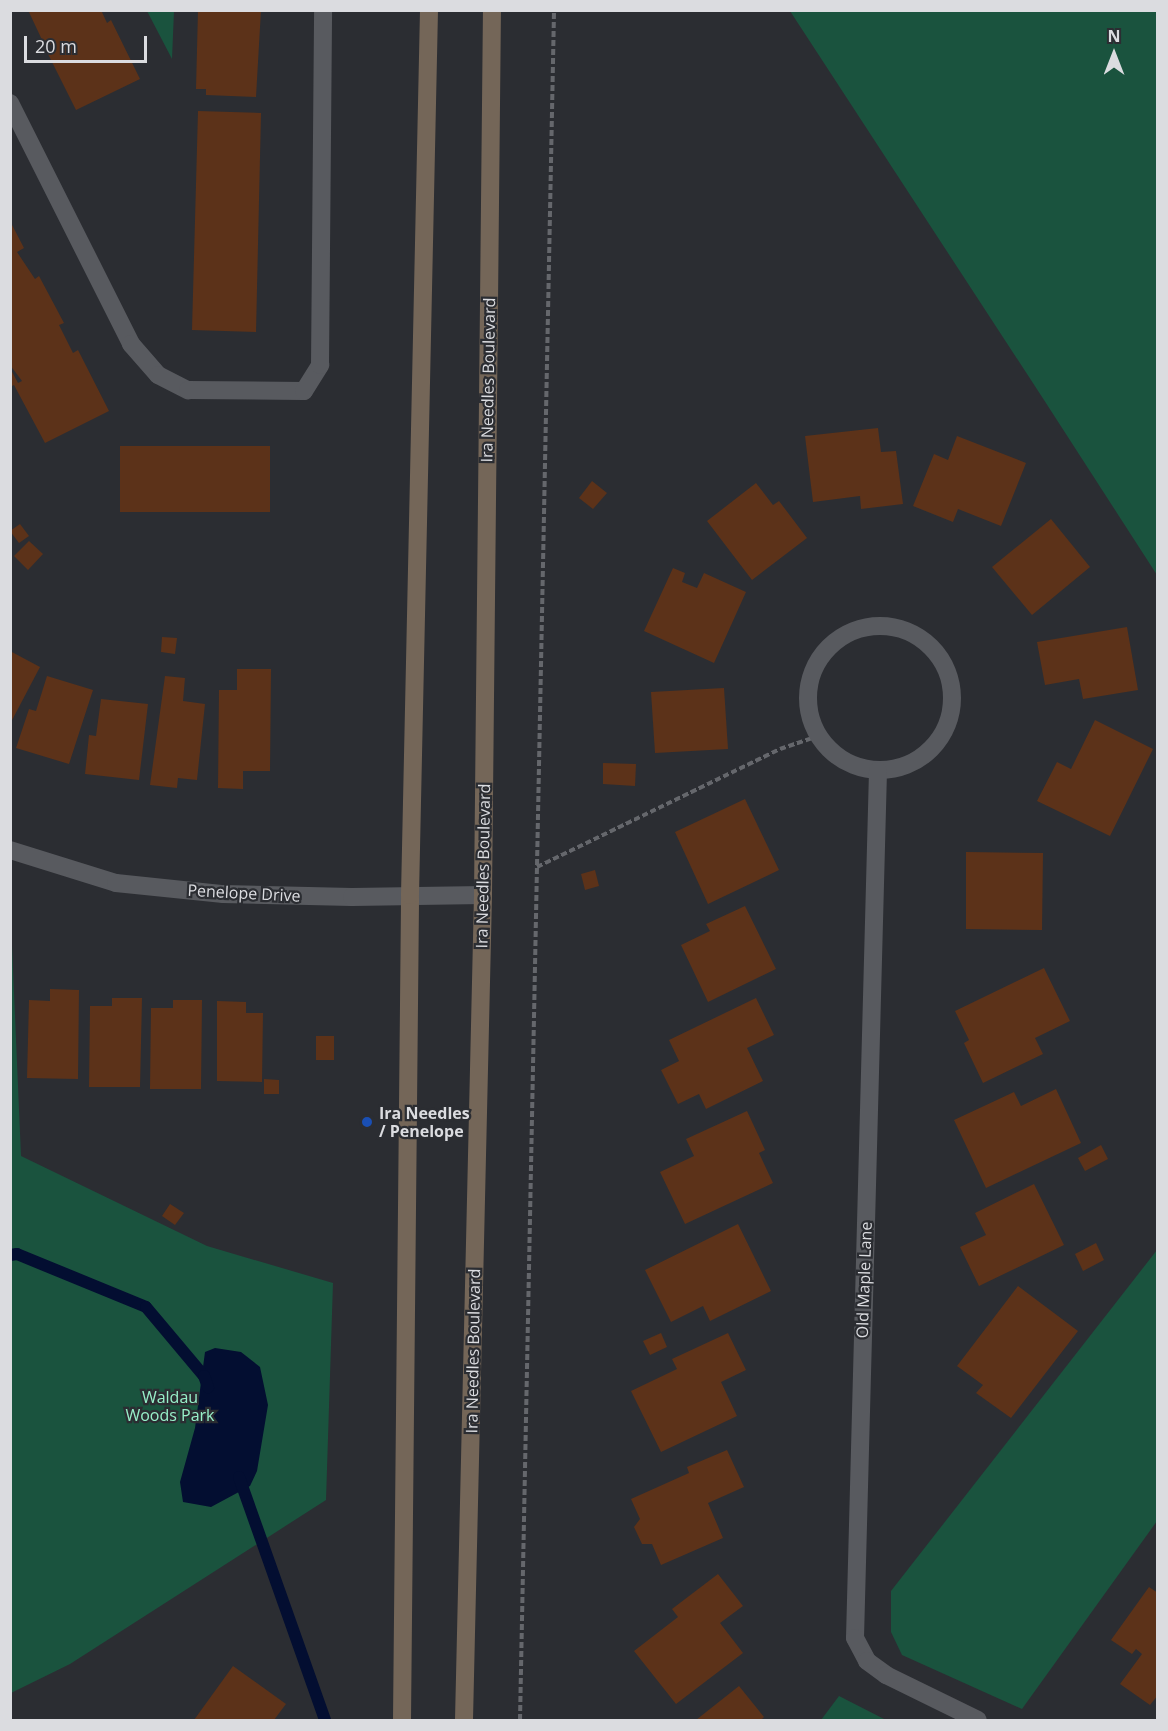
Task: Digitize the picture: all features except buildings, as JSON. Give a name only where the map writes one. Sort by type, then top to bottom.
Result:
[{"type":"main road","points":[[402,1720],[410,895],[429,10]]},
{"type":"main road","name":"Ira Needles Boulevard","points":[[464,1720],[483,895],[492,10]]},
{"type":"street","points":[[10,103],[131,344],[158,375],[188,390],[304,391],[320,365],[323,10]]},
{"type":"street","points":[[886,625],[912,632],[937,652],[951,678],[952,711],[937,744],[914,763],[878,771],[844,761],[818,736],[808,709],[808,688],[818,659],[839,637],[861,628],[886,625]]},
{"type":"street","name":"Old Maple Lane","points":[[878,771],[855,1638],[867,1661],[886,1675],[978,1720]]},
{"type":"street","name":"Penelope Drive","points":[[10,850],[116,883],[223,894],[483,895]]},
{"type":"path","points":[[520,1720],[554,10]]},
{"type":"path","points":[[537,867],[780,749],[818,736]]},
{"type":"green space","points":[[147,11],[174,11],[172,59]]},
{"type":"green space","points":[[790,11],[1157,11],[1157,575],[1044,400]]},
{"type":"green space","name":"Waldau Woods Park","points":[[11,922],[21,1156],[207,1246],[333,1283],[326,1500],[70,1664],[11,1693]]},
{"type":"green space","points":[[1157,1250],[1157,1521],[1022,1709],[902,1655],[891,1632],[891,1591]]},
{"type":"green space","points":[[839,1696],[886,1720],[821,1720]]},
{"type":"water","points":[[215,1348],[241,1352],[260,1367],[268,1405],[257,1471],[250,1486],[211,1507],[183,1502],[180,1482],[195,1428],[205,1352]]},
{"type":"waterway","points":[[10,1255],[17,1254],[146,1307],[204,1376],[208,1387]]},
{"type":"waterway","points":[[239,1477],[325,1720]]},
{"type":"place","name":"Ira Needles / Penelope","points":[[367,1122]]}]
